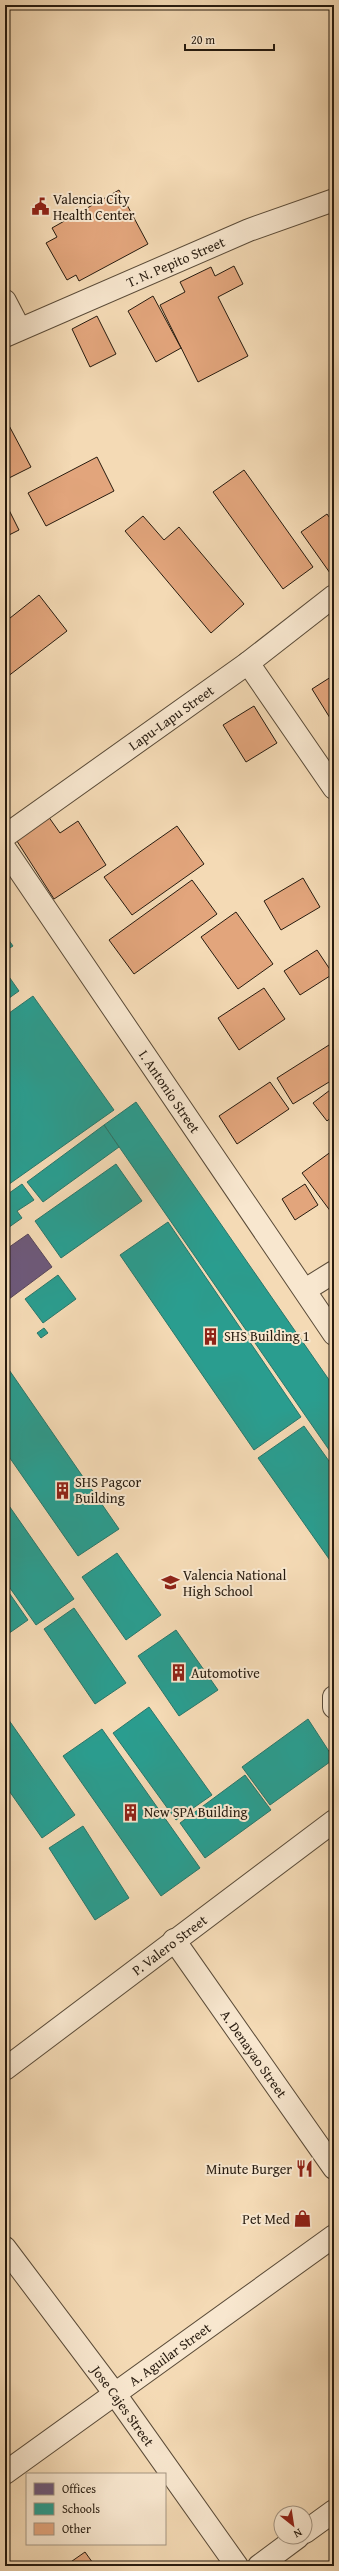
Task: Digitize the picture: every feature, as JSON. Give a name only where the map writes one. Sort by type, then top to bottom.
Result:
[{"type":"street","name":"T. N. Pepito Street","points":[[12,332],[249,230],[334,200]]},
{"type":"street","points":[[5,301],[12,332]]},
{"type":"street","name":"Lapu-Lapu Street","points":[[5,836],[248,663],[334,596]]},
{"type":"street","points":[[248,663],[334,788]]},
{"type":"street","name":"I. Antonio Street","points":[[5,849],[334,1334]]},
{"type":"street","points":[[305,1290],[334,1272]]},
{"type":"street","points":[[334,1697],[334,1707]]},
{"type":"street","name":"P. Valero Street","points":[[5,2069],[334,1820]]},
{"type":"street","name":"A. Denayao Street","points":[[174,1940],[334,2168]]},
{"type":"street","name":"A. Aguilar Street","points":[[5,2473],[334,2236]]},
{"type":"street","name":"Jose Cajes Street","points":[[5,2248],[115,2394],[237,2566]]},
{"type":"street","points":[[313,2526],[334,2511]]},
{"type":"street","points":[[259,2566],[287,2545]]},
{"type":"building: Offices","points":[[28,1234],[52,1267],[5,1302],[5,1250]]},
{"type":"building: Schools","points":[[5,935],[13,946],[5,951]]},
{"type":"building: Schools","points":[[5,971],[19,991],[5,1001]]},
{"type":"building: Schools","points":[[33,996],[114,1110],[5,1187],[5,1016]]},
{"type":"building: Schools","points":[[136,1102],[334,1387],[334,1457],[104,1125]]},
{"type":"building: Schools","points":[[104,1125],[119,1147],[43,1202],[27,1182]]},
{"type":"building: Schools","points":[[116,1164],[142,1201],[61,1258],[35,1221]]},
{"type":"building: Schools","points":[[22,1184],[34,1200],[17,1211],[22,1218],[5,1230],[5,1196]]},
{"type":"building: Schools","name":"SHS Building 1","points":[[168,1222],[301,1417],[254,1450],[120,1255]]},
{"type":"building: Schools","points":[[58,1275],[76,1299],[43,1323],[25,1299]]},
{"type":"building: Schools","points":[[44,1328],[48,1333],[41,1338],[37,1333]]},
{"type":"building: Schools","name":"SHS Pagcor Building","points":[[5,1364],[119,1529],[78,1556],[5,1451]]},
{"type":"building: Schools","points":[[304,1426],[334,1468],[334,1566],[258,1458]]},
{"type":"building: Schools","points":[[5,1500],[74,1599],[36,1625],[5,1581]]},
{"type":"building: Schools","points":[[117,1553],[161,1615],[126,1640],[82,1577]]},
{"type":"building: Schools","points":[[5,1587],[28,1620],[5,1636]]},
{"type":"building: Schools","points":[[74,1608],[126,1683],[95,1704],[44,1629]]},
{"type":"building: Schools","name":"Automotive","points":[[176,1630],[218,1690],[179,1716],[138,1656]]},
{"type":"building: Schools","points":[[149,1707],[212,1795],[176,1820],[113,1733]]},
{"type":"building: Schools","points":[[6,1716],[75,1815],[42,1838],[5,1785]]},
{"type":"building: Schools","points":[[308,1719],[334,1759],[270,1805],[242,1767]]},
{"type":"building: Schools","name":"New SPA Building","points":[[102,1729],[200,1868],[161,1896],[63,1756]]},
{"type":"building: Schools","points":[[245,1775],[271,1810],[205,1858],[180,1823]]},
{"type":"building: Schools","points":[[83,1826],[129,1898],[95,1920],[49,1848]]},
{"type":"building: Other","points":[[119,190],[148,244],[79,281],[76,275],[67,280],[46,243],[57,237],[52,228]]},
{"type":"building: Other","points":[[234,266],[243,284],[218,297],[248,356],[198,382],[160,305],[185,292],[180,282],[211,267],[215,276]]},
{"type":"building: Other","points":[[153,296],[181,348],[156,362],[128,311]]},
{"type":"building: Other","points":[[97,316],[116,354],[90,367],[72,329]]},
{"type":"building: Other","points":[[5,418],[31,467],[5,480]]},
{"type":"building: Other","points":[[97,457],[114,491],[46,526],[28,493]]},
{"type":"building: Other","points":[[244,470],[313,567],[283,589],[213,492]]},
{"type":"building: Other","points":[[5,502],[19,530],[5,537]]},
{"type":"building: Other","points":[[327,514],[334,524],[334,570],[330,573],[301,532]]},
{"type":"building: Other","points":[[143,516],[164,540],[179,527],[244,604],[211,633],[125,531]]},
{"type":"building: Other","points":[[39,595],[67,631],[7,677],[5,675],[5,622]]},
{"type":"building: Other","points":[[334,675],[334,715],[330,718],[312,689]]},
{"type":"building: Other","points":[[254,706],[277,743],[246,762],[223,725]]},
{"type":"building: Other","points":[[48,816],[60,833],[78,821],[106,865],[54,899],[15,838]]},
{"type":"building: Other","points":[[177,826],[204,864],[132,915],[104,877]]},
{"type":"building: Other","points":[[303,878],[320,907],[281,930],[264,901]]},
{"type":"building: Other","points":[[192,880],[217,914],[134,974],[109,940]]},
{"type":"building: Other","points":[[236,912],[273,964],[238,989],[201,937]]},
{"type":"building: Other","points":[[317,950],[333,974],[300,995],[284,971]]},
{"type":"building: Other","points":[[264,988],[285,1019],[239,1050],[218,1018]]},
{"type":"building: Other","points":[[329,1045],[334,1054],[334,1079],[293,1104],[277,1078]]},
{"type":"building: Other","points":[[270,1082],[289,1109],[237,1144],[219,1116]]},
{"type":"building: Other","points":[[334,1087],[334,1115],[327,1121],[313,1103]]},
{"type":"building: Other","points":[[332,1151],[334,1153],[334,1216],[302,1173]]},
{"type":"building: Other","points":[[305,1184],[318,1205],[295,1220],[282,1199]]},
{"type":"building: Other","points":[[85,2552],[95,2566],[65,2566]]},
{"type":"place","name":"Valencia City Health Center","points":[[40,207]]},
{"type":"place","name":"SHS Building 1","points":[[211,1336]]},
{"type":"place","name":"SHS Pagcor Building","points":[[62,1490]]},
{"type":"place","name":"Valencia National High School","points":[[170,1583]]},
{"type":"place","name":"Automotive","points":[[178,1673]]},
{"type":"place","name":"New SPA Building","points":[[131,1812]]},
{"type":"place","name":"Minute Burger","points":[[305,2169]]},
{"type":"place","name":"Pet Med","points":[[303,2219]]}]
